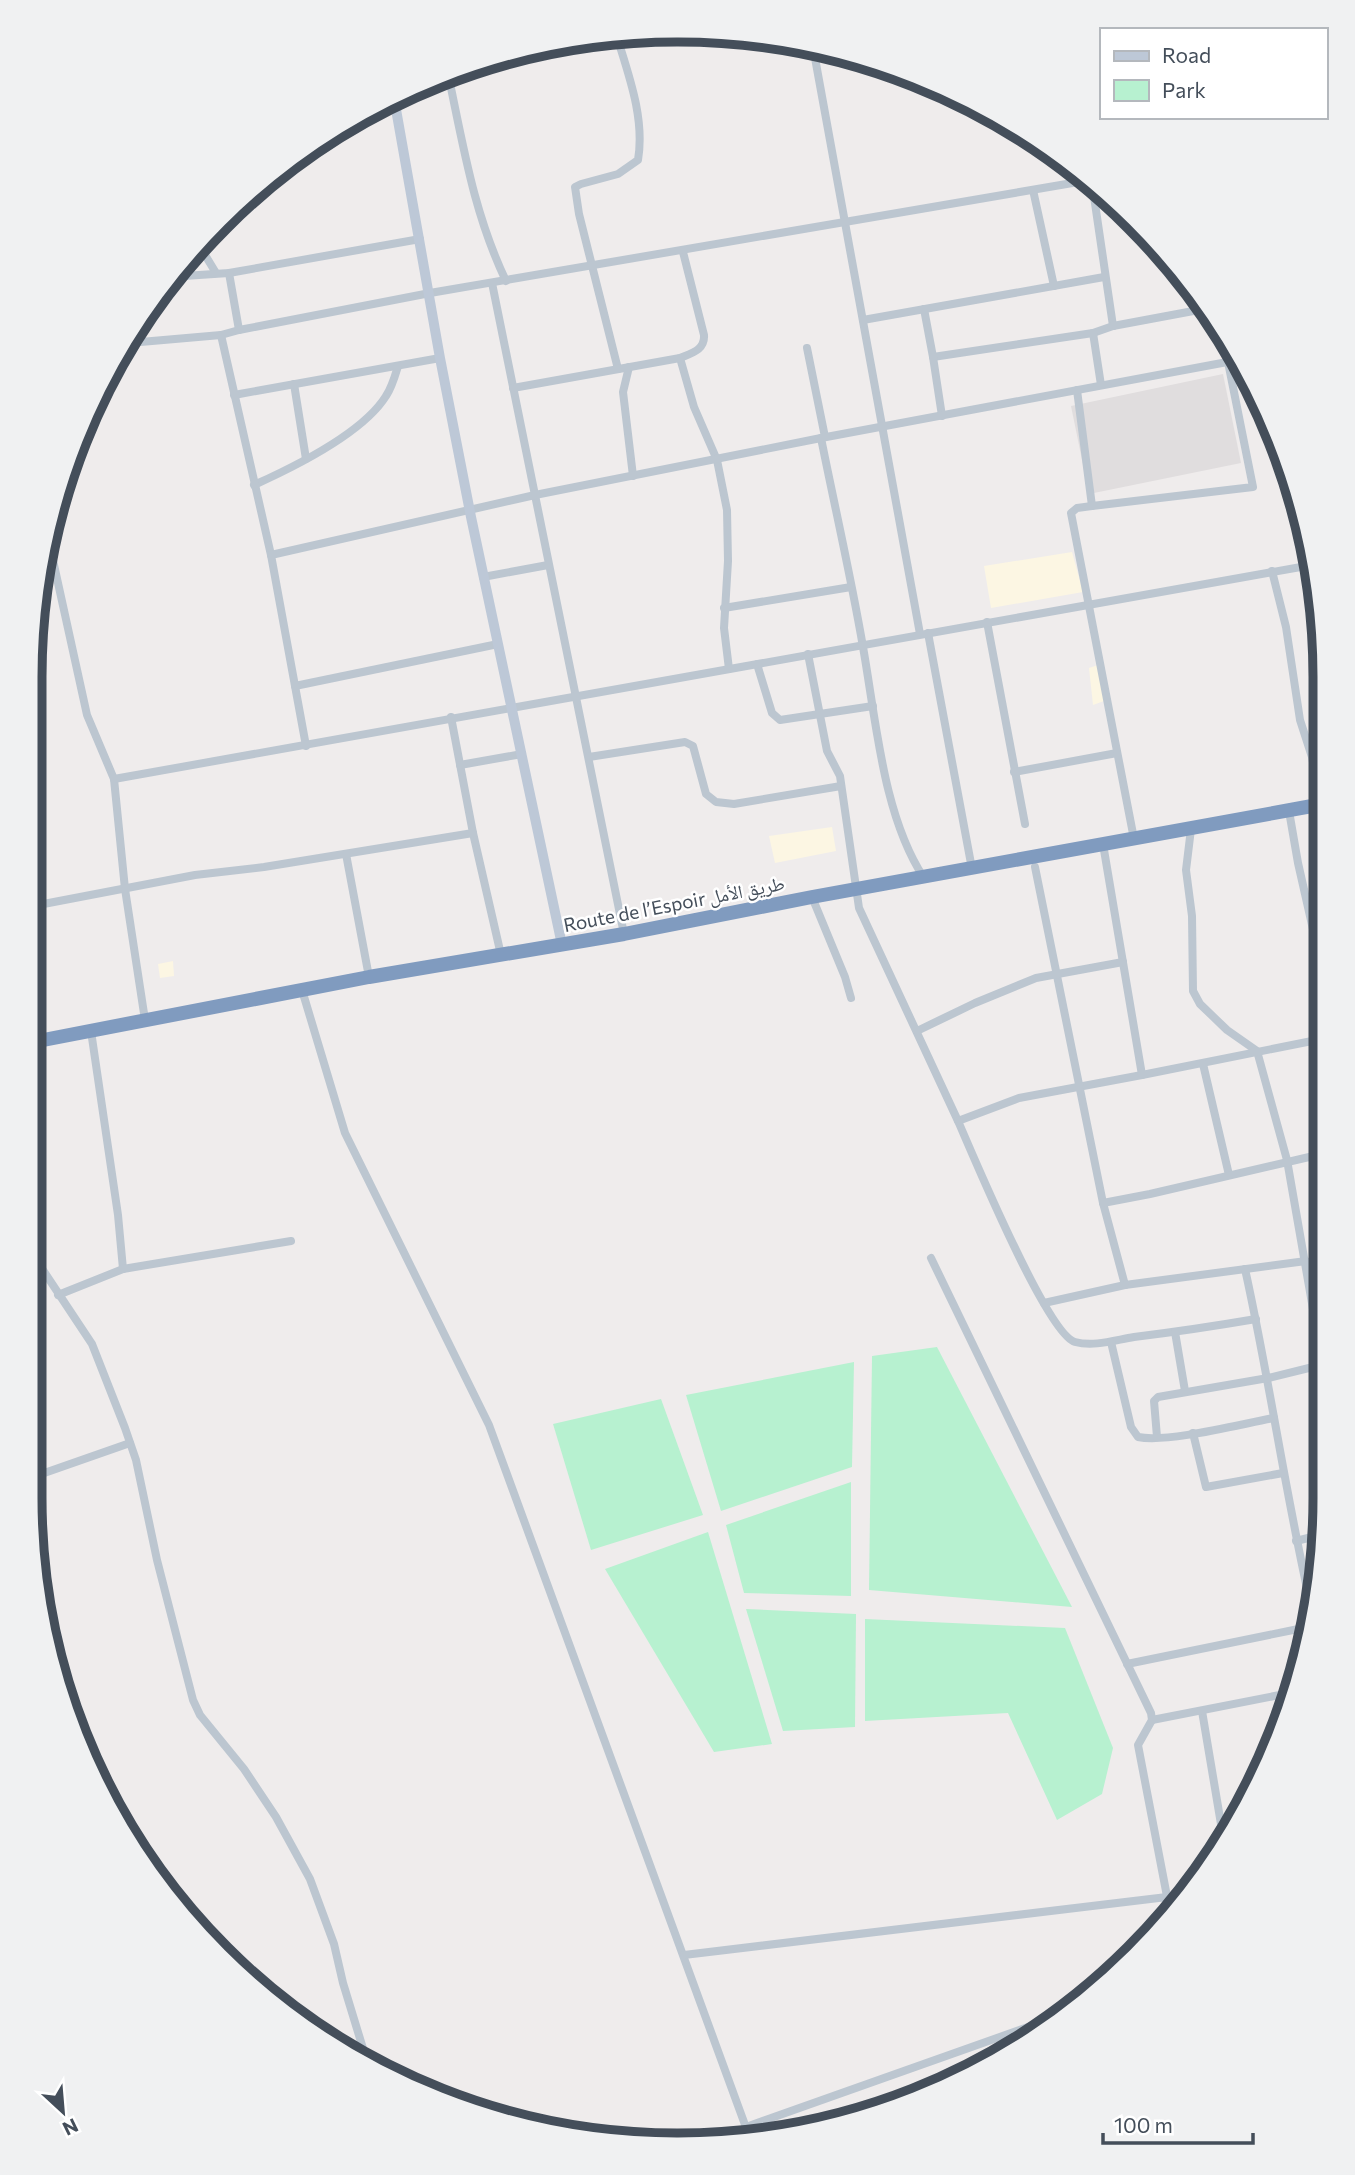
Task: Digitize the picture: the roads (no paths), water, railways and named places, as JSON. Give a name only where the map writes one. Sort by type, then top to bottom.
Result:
[{"type":"highway","name":"Route de l’Espoir طريق الأمل","points":[[42,1040],[369,977],[624,934],[855,889],[1313,806]]},
{"type":"street","points":[[618,369],[579,214],[575,187],[618,174],[638,160],[641,140],[639,118],[619,45]]},
{"type":"street","points":[[815,57],[882,427],[972,869]]},
{"type":"street","points":[[449,84],[472,191],[494,256],[506,281]]},
{"type":"street","points":[[396,108],[469,509],[562,945]]},
{"type":"street","points":[[138,342],[221,335],[430,293],[1077,184]]},
{"type":"street","points":[[1033,190],[1054,286]]},
{"type":"street","points":[[1093,197],[1113,326]]},
{"type":"street","points":[[185,276],[229,273],[420,239]]},
{"type":"street","points":[[513,388],[680,358],[698,350],[704,341],[682,251]]},
{"type":"street","points":[[204,254],[216,273]]},
{"type":"street","points":[[229,273],[239,330]]},
{"type":"street","points":[[863,320],[1104,277]]},
{"type":"street","points":[[492,283],[624,934]]},
{"type":"street","points":[[924,309],[942,416]]},
{"type":"street","points":[[933,357],[1093,333],[1113,326],[1196,310]]},
{"type":"street","points":[[1093,333],[1101,384]]},
{"type":"street","points":[[221,335],[271,555],[306,746]]},
{"type":"street","points":[[807,348],[894,814],[913,862],[924,878]]},
{"type":"street","points":[[234,396],[440,358]]},
{"type":"street","points":[[680,358],[694,407],[717,460],[728,519],[724,608],[729,669]]},
{"type":"street","points":[[271,555],[535,495],[1101,384],[1228,362],[1253,487],[1092,506],[1074,509],[1070,517],[1085,592],[1090,604],[1134,839]]},
{"type":"street","points":[[254,485],[331,444],[374,411],[393,384],[398,366]]},
{"type":"street","points":[[629,367],[622,392],[633,477]]},
{"type":"street","points":[[294,384],[306,459]]},
{"type":"street","points":[[1077,390],[1092,506]]},
{"type":"street","points":[[53,560],[88,715],[114,779],[125,889],[145,1020]]},
{"type":"street","points":[[483,577],[548,565]]},
{"type":"street","points":[[114,779],[1303,566]]},
{"type":"street","points":[[1272,571],[1286,627],[1300,720],[1313,762]]},
{"type":"street","points":[[724,608],[851,587]]},
{"type":"street","points":[[987,622],[1025,824]]},
{"type":"street","points":[[295,687],[498,644]]},
{"type":"street","points":[[808,654],[818,716],[827,751],[838,770],[855,889],[863,918],[999,1215],[1060,1330],[1071,1340],[1079,1342],[1111,1342],[1256,1319]]},
{"type":"street","points":[[757,664],[772,713],[780,720],[873,706]]},
{"type":"street","points":[[452,717],[473,832],[501,955]]},
{"type":"street","points":[[589,757],[685,742],[694,746],[706,794],[716,802],[734,804],[841,786]]},
{"type":"street","points":[[1014,772],[1117,753]]},
{"type":"street","points":[[460,765],[522,754]]},
{"type":"street","points":[[1289,810],[1313,929]]},
{"type":"street","points":[[1191,829],[1186,870],[1192,916],[1193,991],[1200,1004],[1227,1030],[1257,1051],[1287,1160],[1313,1305]]},
{"type":"street","points":[[42,904],[195,875],[346,854],[473,832]]},
{"type":"street","points":[[1103,844],[1142,1075]]},
{"type":"street","points":[[346,854],[369,977]]},
{"type":"street","points":[[1035,867],[1103,1203],[1125,1285]]},
{"type":"street","points":[[812,897],[845,977],[851,999]]},
{"type":"street","points":[[917,1031],[1036,978],[1123,962]]},
{"type":"street","points":[[302,990],[345,1133],[489,1424],[747,2129]]},
{"type":"street","points":[[91,1031],[118,1215],[122,1269]]},
{"type":"street","points":[[957,1121],[1019,1098],[1313,1041]]},
{"type":"street","points":[[1203,1063],[1230,1175]]},
{"type":"street","points":[[1103,1203],[1313,1156]]},
{"type":"street","points":[[58,1294],[122,1269],[291,1241]]},
{"type":"street","points":[[931,1258],[1150,1713],[1152,1720],[1138,1745],[1168,1901]]},
{"type":"street","points":[[1044,1303],[1125,1285],[1306,1261]]},
{"type":"street","points":[[42,1269],[92,1344],[131,1443],[156,1560],[193,1700],[200,1715],[244,1769],[276,1817],[310,1879],[334,1944],[363,2050]]},
{"type":"street","points":[[1245,1269],[1307,1588]]},
{"type":"street","points":[[1175,1332],[1185,1391]]},
{"type":"street","points":[[1111,1342],[1133,1432],[1139,1437],[1193,1433],[1273,1418]]},
{"type":"street","points":[[1157,1437],[1154,1399],[1313,1368]]},
{"type":"street","points":[[1193,1433],[1206,1488],[1283,1473]]},
{"type":"street","points":[[42,1474],[131,1443]]},
{"type":"street","points":[[1296,1541],[1312,1537]]},
{"type":"street","points":[[1127,1664],[1299,1629]]},
{"type":"street","points":[[1152,1720],[1281,1695]]},
{"type":"street","points":[[1202,1711],[1221,1826]]},
{"type":"street","points":[[684,1955],[1167,1897]]},
{"type":"street","points":[[750,2129],[1030,2027]]}]
